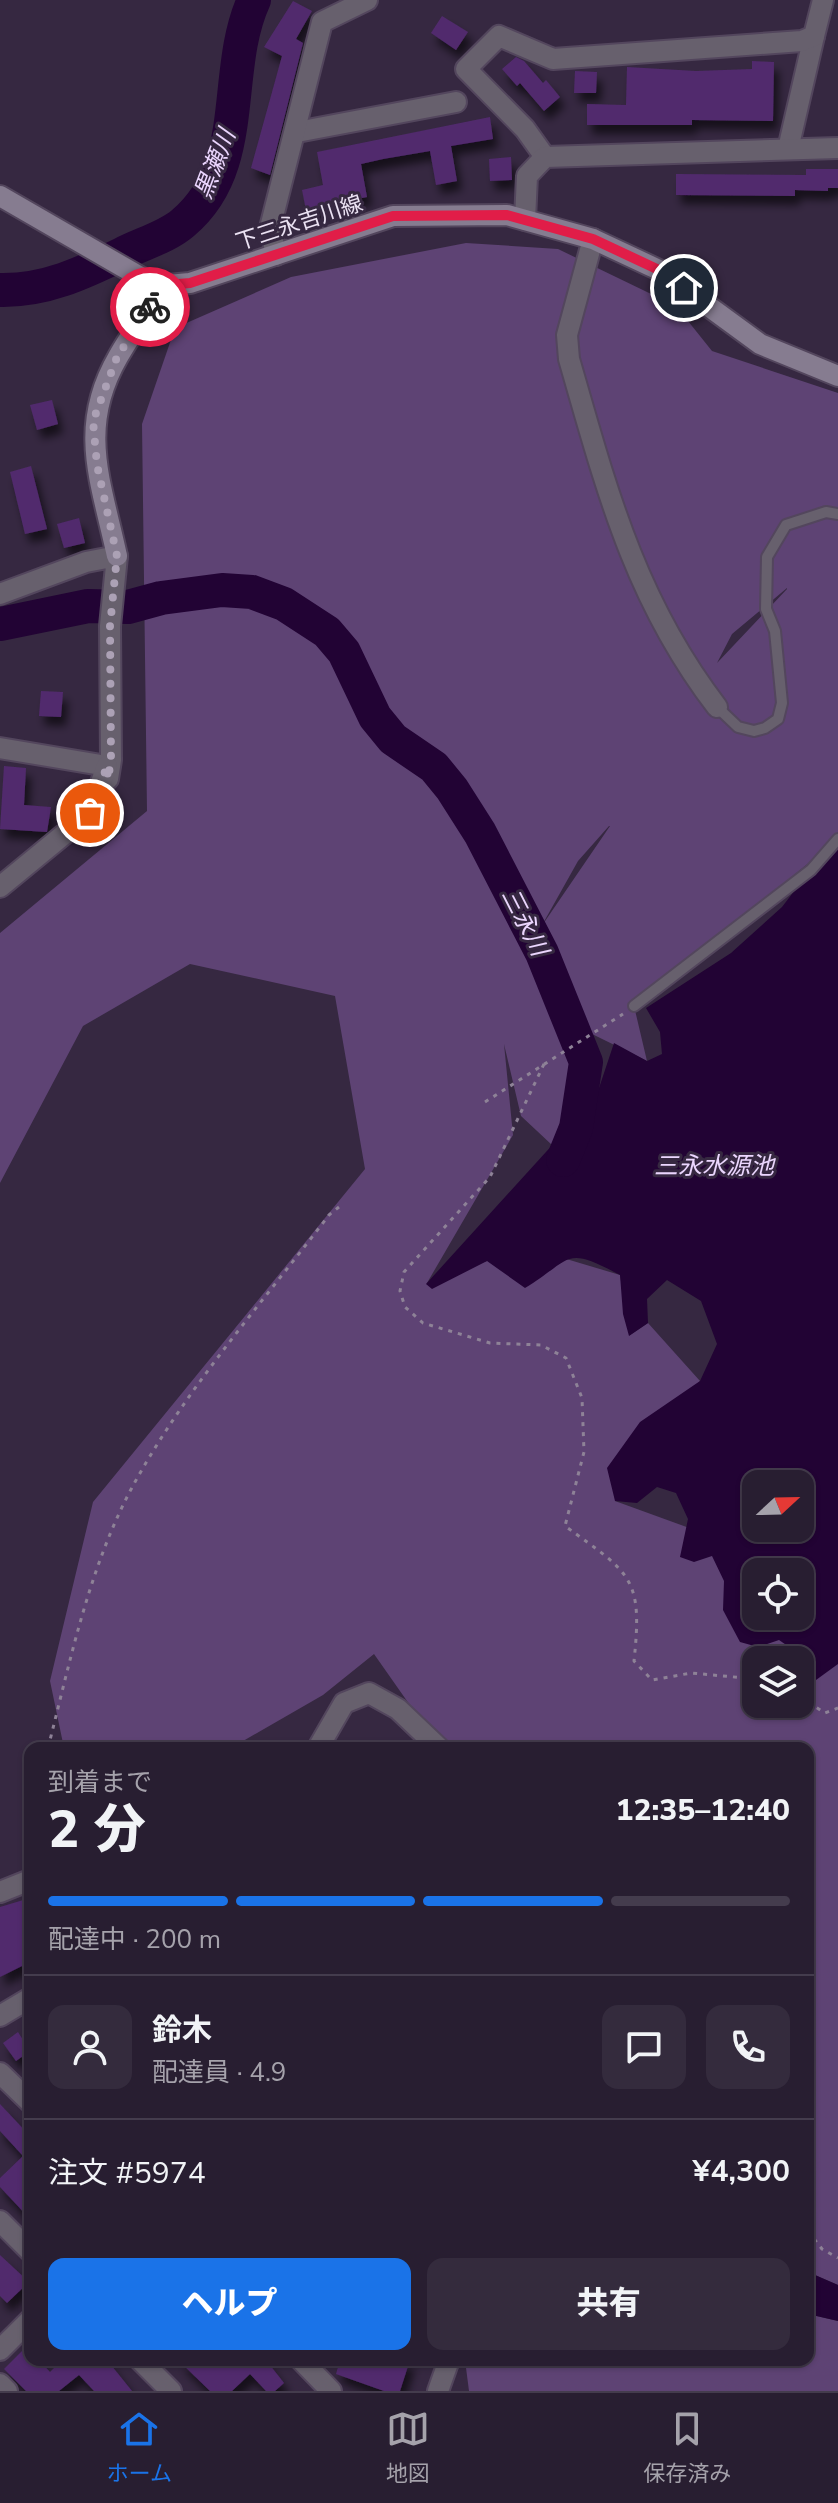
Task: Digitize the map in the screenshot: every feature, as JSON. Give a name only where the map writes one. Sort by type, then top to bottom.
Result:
[{"type":"main road","points":[[0,196],[150,283],[149,310],[117,357],[93,421],[97,465],[117,556]]},
{"type":"main road","name":"下三永吉川線","points":[[150,283],[190,283],[393,216],[507,215],[593,239],[659,270],[760,344],[838,376]]},
{"type":"street","points":[[276,255],[270,228],[297,132],[322,22],[367,0]]},
{"type":"street","points":[[788,149],[823,0]]},
{"type":"street","points":[[545,157],[525,129],[466,69],[499,36],[553,59],[802,41],[814,36]]},
{"type":"street","points":[[297,132],[456,102]]},
{"type":"street","points":[[525,220],[527,176],[545,157],[838,148]]},
{"type":"street","points":[[593,239],[567,335],[569,359],[613,511],[650,604],[689,670],[717,707]]},
{"type":"street","points":[[0,594],[86,562],[117,556],[110,626],[111,760],[108,779],[107,766]]},
{"type":"street","points":[[0,748],[107,766]]},
{"type":"street","points":[[4,879],[90,813],[107,766]]},
{"type":"street","points":[[321,1742],[344,1703],[369,1693],[398,1709],[433,1742]]},
{"type":"street","points":[[0,1892],[24,1882]]},
{"type":"street","points":[[0,2016],[24,2002]]},
{"type":"street","points":[[0,2073],[24,2096]]},
{"type":"street","points":[[0,2221],[24,2245]]},
{"type":"street","points":[[0,2350],[24,2326]]},
{"type":"street","points":[[146,2366],[171,2391]]},
{"type":"street","points":[[312,2366],[331,2391]]},
{"type":"street","points":[[438,2391],[447,2366]]},
{"type":"street","points":[[0,2384],[7,2391]]},
{"type":"lane","points":[[717,707],[738,727],[754,731],[778,719],[782,703],[775,631],[766,609],[767,557],[786,525],[826,512],[838,514]]},
{"type":"lane","points":[[634,1006],[811,870],[838,839]]},
{"type":"path","points":[[485,1102],[634,1006]]},
{"type":"path","points":[[544,1064],[490,1177],[404,1272],[400,1291],[405,1307],[423,1323],[490,1343],[541,1345],[566,1358],[582,1398],[584,1452],[565,1526],[614,1562],[632,1586],[639,1612],[634,1661],[652,1680],[691,1673],[742,1678]]},
{"type":"path","points":[[50,1742],[89,1594],[134,1484],[170,1425],[329,1215],[339,1207]]},
{"type":"path","points":[[814,1706],[825,1713],[838,1708]]},
{"type":"path","points":[[814,2239],[822,2249],[838,2258]]},
{"type":"shaded area","points":[[466,243],[558,249],[676,306],[712,351],[838,393],[838,839],[634,1006],[647,1061],[592,1034],[552,1145],[521,1116],[504,1044],[513,1135],[427,1283],[487,1261],[563,1258],[620,1275],[630,1335],[648,1323],[700,1381],[615,1501],[772,1558],[742,1558],[742,1630],[814,1630],[814,1573],[838,1582],[838,2285],[814,2275],[814,1742],[436,1742],[374,1654],[323,1695],[241,1742],[63,1742],[50,1681],[93,1502],[365,1169],[335,996],[190,964],[83,1026],[0,1183],[0,933],[147,811],[142,424],[175,328],[291,277]],"holes":[[[787,589],[717,663],[732,634]],[[610,826],[541,927],[578,861]]]},
{"type":"shaded area","points":[[814,2315],[838,2321],[838,2391],[469,2391],[466,2366],[814,2366]]},
{"type":"water","name":"三永水源池","points":[[838,834],[838,1664],[814,1681],[814,1646],[788,1646],[779,1640],[761,1646],[740,1642],[723,1610],[724,1581],[712,1556],[694,1562],[680,1557],[688,1519],[676,1493],[657,1487],[637,1503],[615,1501],[607,1468],[640,1422],[700,1381],[717,1344],[701,1301],[667,1280],[647,1299],[648,1323],[629,1336],[623,1314],[620,1275],[588,1260],[570,1259],[525,1288],[487,1261],[432,1289],[426,1284],[596,1097],[614,1043],[647,1061],[662,1054],[660,1032],[646,1008],[731,953],[782,907]]},
{"type":"water","points":[[814,2275],[838,2285],[838,2321],[814,2315]]},
{"type":"building","points":[[293,1],[312,11],[296,39],[303,43],[270,175],[251,168],[282,56],[264,47]]},
{"type":"building","points":[[442,16],[468,32],[456,50],[431,33]]},
{"type":"building","points":[[516,57],[524,61],[543,83],[546,80],[560,97],[544,111],[520,83],[517,86],[502,69]]},
{"type":"building","points":[[752,61],[774,62],[773,121],[692,120],[692,125],[587,125],[587,104],[626,105],[627,67],[696,71],[752,69]]},
{"type":"building","points":[[575,71],[597,72],[596,93],[574,93]]},
{"type":"building","points":[[490,117],[493,139],[451,146],[457,181],[436,185],[430,151],[383,159],[361,164],[367,197],[306,210],[302,190],[323,185],[317,152]]},
{"type":"building","points":[[511,157],[512,180],[490,181],[489,159]]},
{"type":"building","points":[[806,169],[838,169],[838,188],[828,188],[828,191],[795,190],[795,196],[676,195],[676,174],[806,175]]},
{"type":"building","points":[[52,400],[58,424],[37,430],[30,405]]},
{"type":"building","points":[[31,466],[47,529],[25,534],[10,472]]},
{"type":"building","points":[[79,518],[85,543],[64,548],[57,524]]},
{"type":"building","points":[[41,691],[63,692],[61,717],[39,716]]},
{"type":"building","points":[[4,766],[26,768],[24,805],[51,807],[47,832],[0,829]]},
{"type":"building","points":[[24,1900],[24,1965],[0,1977],[0,1907]]},
{"type":"building","points":[[18,2032],[24,2042],[24,2055],[16,2061],[3,2043]]},
{"type":"building","points":[[0,2104],[24,2130],[24,2213],[0,2187],[0,2178],[23,2156],[0,2131]]},
{"type":"building","points":[[0,2255],[24,2277],[24,2287],[7,2303],[0,2296]]},
{"type":"building","points":[[24,2349],[24,2366],[44,2366],[50,2372],[56,2366],[112,2366],[132,2391],[94,2391],[79,2375],[59,2391],[26,2391],[4,2369]]},
{"type":"building","points":[[184,2366],[271,2366],[284,2383],[275,2391],[266,2391],[250,2374],[232,2391],[210,2391]]},
{"type":"building","points":[[338,2366],[408,2366],[400,2391],[384,2391],[336,2374]]},
{"type":"waterway","name":"黒瀬川","points":[[0,290],[48,284],[93,268],[169,232],[183,223],[204,200],[218,174],[227,146],[244,28],[254,0]]},
{"type":"waterway","name":"三永川","points":[[0,624],[88,606],[128,607],[161,598],[222,590],[252,592],[284,604],[327,632],[344,652],[375,717],[393,739],[434,767],[452,789],[480,833],[542,953],[586,1062],[576,1128],[563,1160]]},
{"type":"way so far","points":[[90,813],[107,766],[108,779],[111,760],[110,626],[117,556],[97,465],[93,421],[117,357],[150,307]]},
{"type":"route","points":[[150,307],[156,286],[190,283],[393,216],[507,215],[593,239],[659,270],[684,288]]}]
